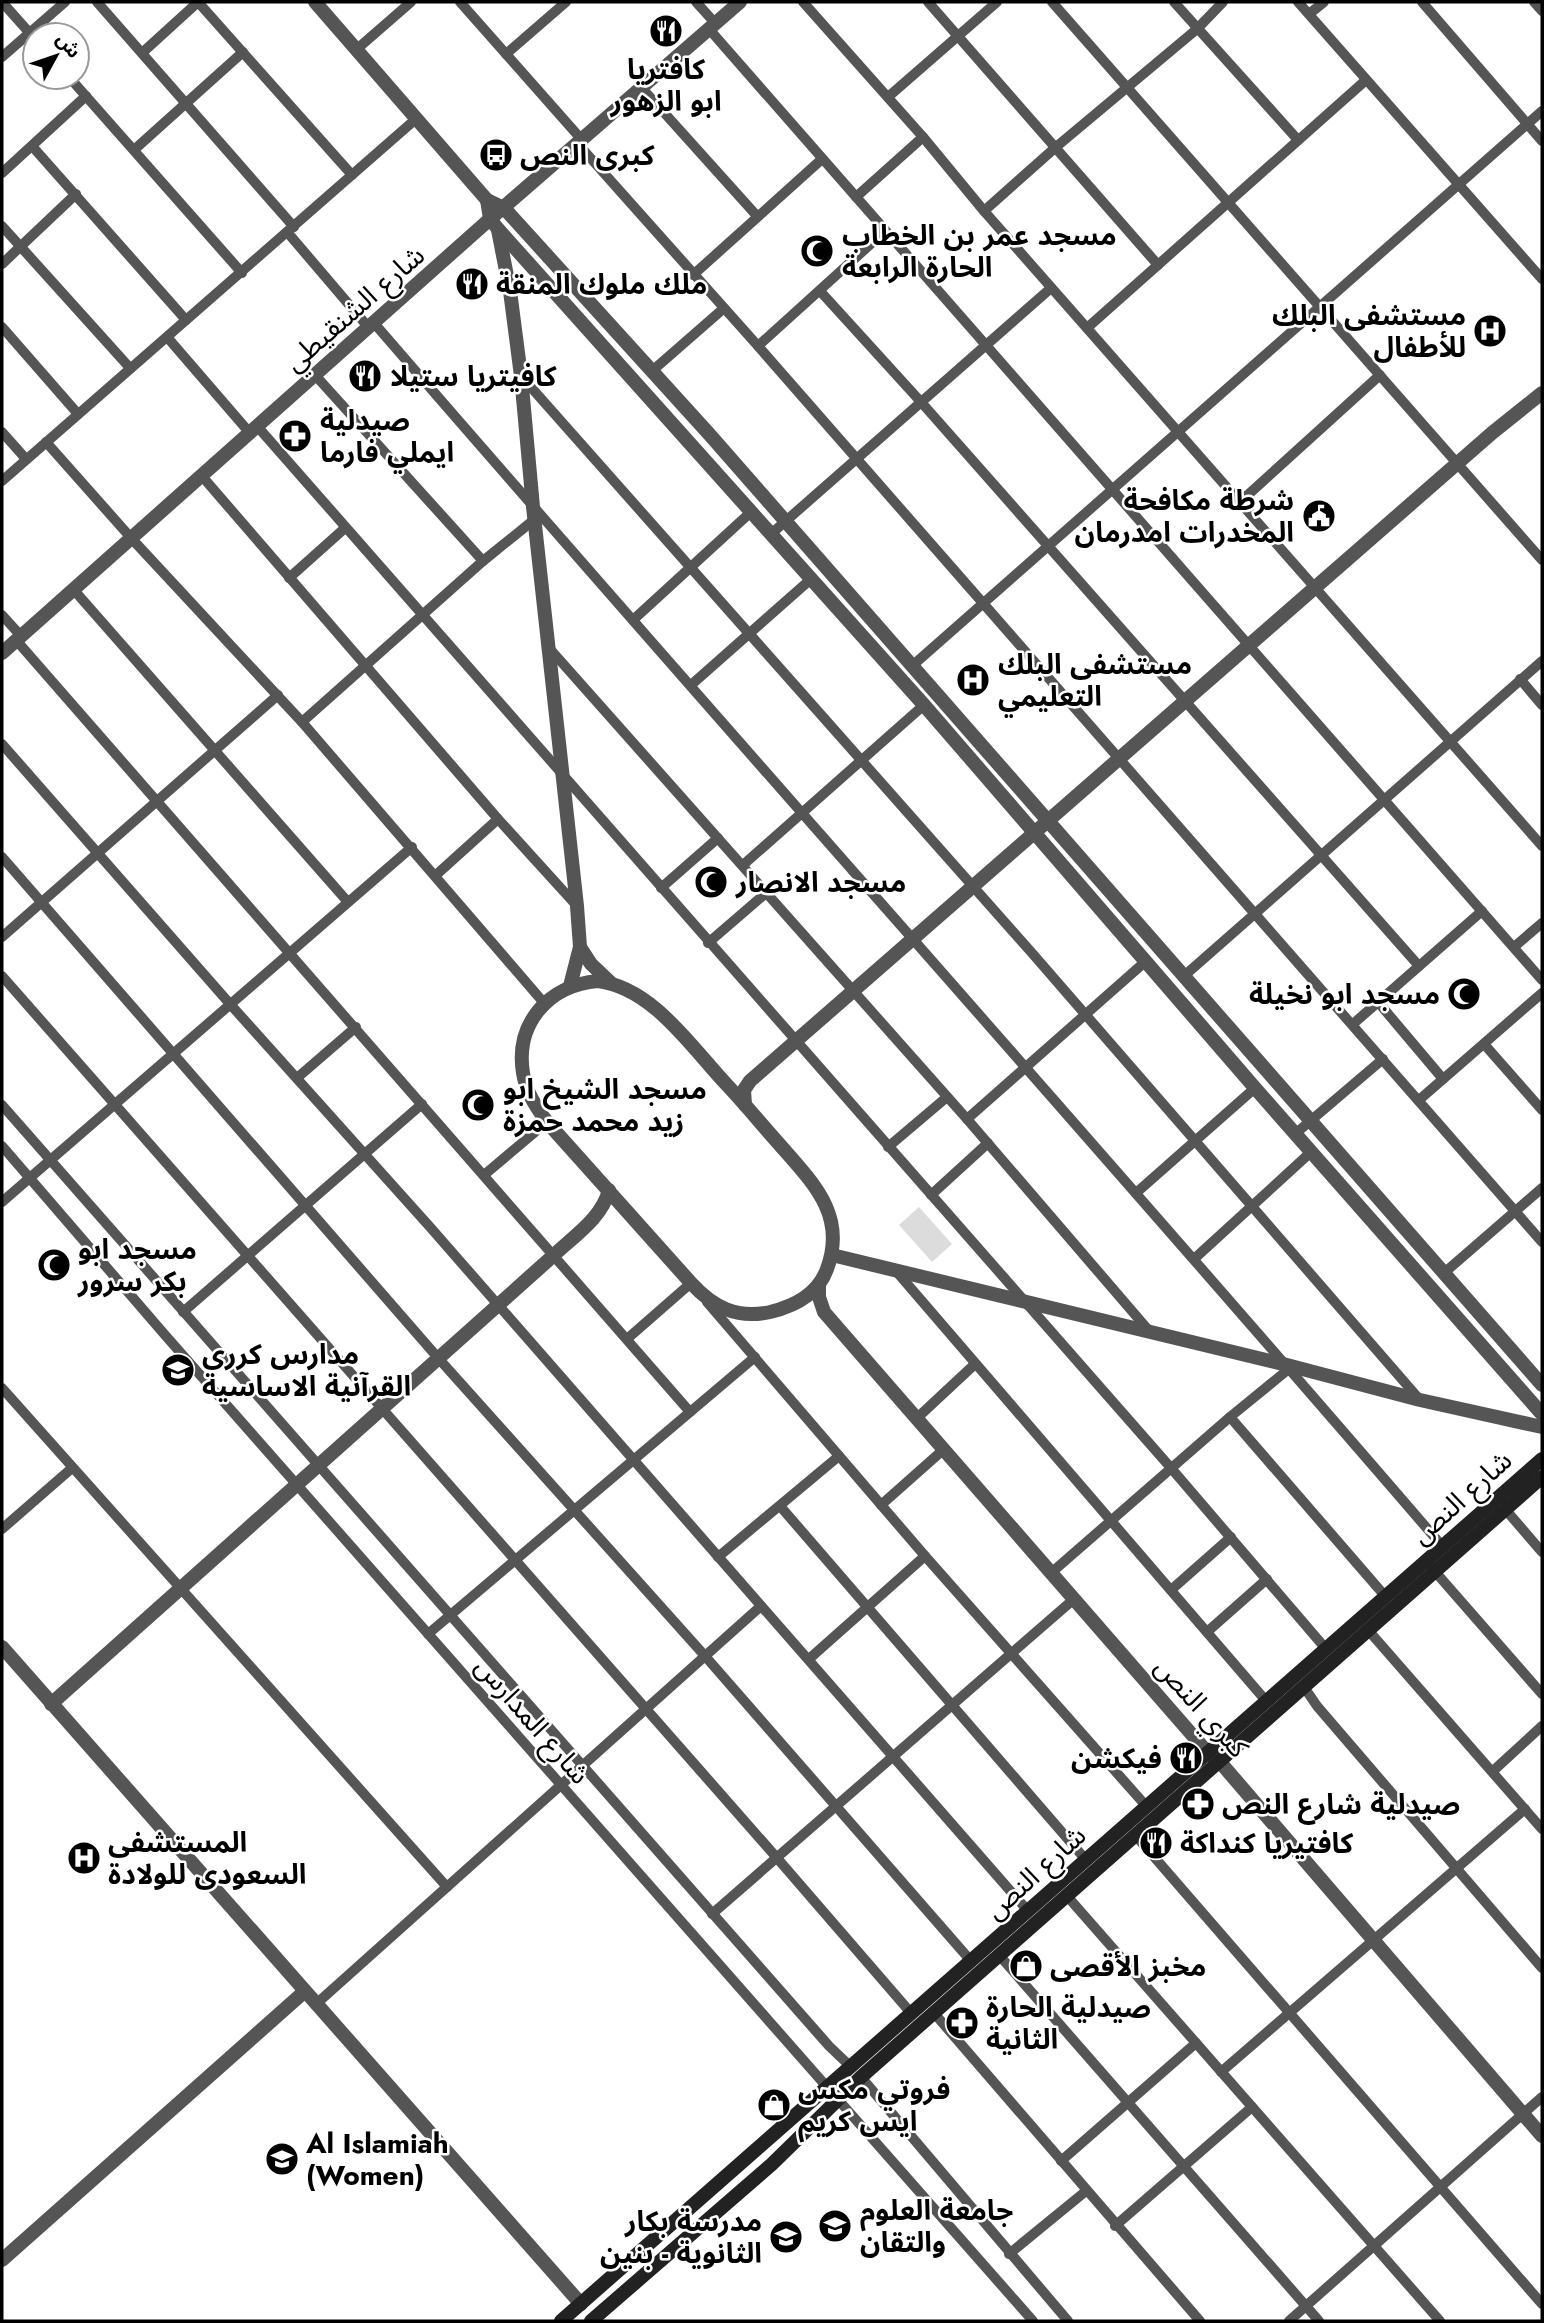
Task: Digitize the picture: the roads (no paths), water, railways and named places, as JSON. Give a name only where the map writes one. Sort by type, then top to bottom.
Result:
[{"type":"main road","name":"شارع النص","points":[[561,2321],[1147,1807],[1304,1687],[1368,1630],[1431,1566],[1444,1546],[1542,1459]]},
{"type":"main road","name":"شارع النص","points":[[591,2321],[772,2164],[861,2077],[1136,1836],[1267,1702],[1326,1649],[1385,1597],[1431,1566],[1542,1477]]},
{"type":"street","points":[[2,2],[21,24]]},
{"type":"street","points":[[47,21],[65,2]]},
{"type":"street","points":[[97,2],[534,513],[691,685],[1444,1546]]},
{"type":"street","points":[[142,53],[198,2],[352,175]]},
{"type":"street","points":[[315,2],[486,200],[494,224],[510,291],[521,376],[577,906],[580,947],[570,985]]},
{"type":"street","points":[[357,49],[411,2]]},
{"type":"street","points":[[460,2],[693,275],[984,603],[1118,760],[1542,1242]]},
{"type":"street","points":[[506,54],[566,2]]},
{"type":"street","points":[[695,2],[822,159],[1542,980]]},
{"type":"street","name":"شارع الشنقيطي","points":[[2,653],[372,325],[494,224],[504,208],[740,2]]},
{"type":"street","points":[[803,2],[1542,846]]},
{"type":"street","points":[[928,2],[1158,265]]},
{"type":"street","points":[[888,97],[997,2]]},
{"type":"street","points":[[1052,2],[1542,560]]},
{"type":"street","points":[[1174,2],[1298,140]]},
{"type":"street","points":[[984,211],[1056,147],[1129,89],[1197,29],[1223,2]]},
{"type":"street","points":[[1298,2],[1542,279]]},
{"type":"street","points":[[1309,15],[1324,2]]},
{"type":"street","points":[[1422,2],[1542,141]]},
{"type":"street","points":[[1534,2],[1542,11]]},
{"type":"street","points":[[2,57],[21,44]]},
{"type":"street","points":[[135,149],[243,52]]},
{"type":"street","points":[[1087,328],[1366,80]]},
{"type":"street","points":[[641,87],[757,216]]},
{"type":"street","points":[[82,91],[242,273]]},
{"type":"street","points":[[2,173],[86,96]]},
{"type":"street","points":[[912,666],[1542,111]]},
{"type":"street","points":[[2,481],[417,118]]},
{"type":"street","points":[[856,197],[923,137]]},
{"type":"street","points":[[32,146],[186,320]]},
{"type":"street","points":[[693,275],[822,159]]},
{"type":"street","points":[[2,264],[76,194]]},
{"type":"street","points":[[486,200],[504,208],[652,371],[1542,1385]]},
{"type":"street","points":[[494,224],[924,705],[1295,1134],[1542,1414]]},
{"type":"street","points":[[2,226],[131,369]]},
{"type":"street","points":[[758,346],[885,231]]},
{"type":"street","points":[[771,534],[1051,288]]},
{"type":"street","points":[[820,291],[1419,967]]},
{"type":"street","points":[[652,371],[723,309]]},
{"type":"street","points":[[2,327],[78,414]]},
{"type":"street","points":[[167,337],[422,615],[1026,1302],[1326,1649]]},
{"type":"street","points":[[315,375],[483,562]]},
{"type":"street","points":[[1240,502],[1380,375]]},
{"type":"street","points":[[521,376],[1253,1206],[1420,1401]]},
{"type":"street","points":[[745,1105],[744,1090],[750,1082],[1456,464],[1542,393]]},
{"type":"street","points":[[2,432],[26,459]]},
{"type":"street","points":[[46,442],[302,722],[544,1003]]},
{"type":"street","points":[[201,475],[498,819],[577,906]]},
{"type":"street","points":[[633,620],[752,511]]},
{"type":"street","points":[[302,722],[483,562],[534,513]]},
{"type":"street","points":[[289,578],[345,528]]},
{"type":"street","points":[[691,685],[811,579]]},
{"type":"street","points":[[73,589],[347,901]]},
{"type":"street","points":[[2,615],[18,638],[157,800],[690,1412]]},
{"type":"street","points":[[549,648],[967,1119],[1150,1332]]},
{"type":"street","points":[[1184,976],[1542,661]]},
{"type":"street","points":[[1520,679],[1542,705]]},
{"type":"street","points":[[2,937],[278,695]]},
{"type":"street","points":[[743,865],[924,705]]},
{"type":"street","points":[[2,744],[499,1306],[1028,1911]]},
{"type":"street","points":[[436,875],[498,819]]},
{"type":"street","points":[[661,888],[718,838]]},
{"type":"street","points":[[2,1202],[412,847]]},
{"type":"street","points":[[2,858],[439,1359],[705,1656],[971,1961]]},
{"type":"street","points":[[708,943],[766,893]]},
{"type":"street","points":[[1353,1024],[1482,911]]},
{"type":"street","points":[[1514,947],[1542,923]]},
{"type":"street","points":[[580,947],[591,964],[610,982]]},
{"type":"street","points":[[967,1119],[1146,961]]},
{"type":"street","points":[[2,976],[778,1858],[911,2013]]},
{"type":"street","points":[[696,1289],[723,1310],[740,1314],[761,1314],[796,1303],[823,1280],[832,1255],[833,1231],[824,1198],[745,1105],[653,1006],[631,991],[610,982],[570,985],[544,1003],[528,1028],[523,1045],[522,1062],[529,1094],[547,1122],[1147,1807]]},
{"type":"street","points":[[1419,1100],[1542,993]]},
{"type":"street","points":[[1378,1002],[1443,1079]]},
{"type":"street","points":[[297,1078],[356,1027]]},
{"type":"street","points":[[1484,1044],[1542,1110]]},
{"type":"street","points":[[1295,1134],[1383,1059]]},
{"type":"street","points":[[722,1080],[759,1074]]},
{"type":"street","points":[[1136,1194],[1255,1088]]},
{"type":"street","points":[[888,1147],[947,1097]]},
{"type":"street","points":[[183,1312],[422,1104]]},
{"type":"street","name":"شارع المدارس","points":[[2,1105],[582,1767],[829,2046],[850,2066]]},
{"type":"street","points":[[484,1175],[547,1122]]},
{"type":"street","points":[[931,1195],[988,1143]]},
{"type":"street","name":"شارع المدارس","points":[[2,1146],[165,1335],[1033,2321]]},
{"type":"street","points":[[1194,1259],[1311,1152]]},
{"type":"street","points":[[1444,1273],[1542,1188]]},
{"type":"street","points":[[51,1704],[499,1306],[596,1216],[606,1201],[609,1190]]},
{"type":"street","points":[[596,1216],[625,1209]]},
{"type":"street","points":[[832,1255],[1420,1401],[1542,1427]]},
{"type":"street","points":[[896,1271],[1267,1702]]},
{"type":"street","points":[[818,1286],[824,1312]]},
{"type":"street","points":[[627,1339],[696,1289]]},
{"type":"street","points":[[796,1303],[824,1312]]},
{"type":"street","name":"كبري النص","points":[[824,1312],[1542,2136]]},
{"type":"street","points":[[428,1634],[755,1357]]},
{"type":"street","points":[[916,1419],[975,1364]]},
{"type":"street","points":[[1051,1573],[1289,1367]]},
{"type":"street","points":[[2,1388],[447,1888]]},
{"type":"street","points":[[1230,1417],[1385,1597]]},
{"type":"street","points":[[881,1504],[943,1450]]},
{"type":"street","points":[[718,1557],[839,1456]]},
{"type":"street","points":[[2,1529],[72,1468]]},
{"type":"street","points":[[780,1506],[1086,1860]]},
{"type":"street","points":[[1505,1509],[1542,1552]]},
{"type":"street","points":[[1171,1590],[1231,1537]]},
{"type":"street","points":[[809,1659],[925,1556]]},
{"type":"street","points":[[1431,1566],[1542,1694]]},
{"type":"street","points":[[1207,1632],[1267,1579]]},
{"type":"street","points":[[712,1914],[1074,1599]]},
{"type":"street","points":[[316,2005],[761,1606]]},
{"type":"street","points":[[1368,1630],[1542,1829]]},
{"type":"street","points":[[2,1647],[581,2304]]},
{"type":"street","points":[[1304,1687],[1317,1706],[1455,1869],[1542,1968]]},
{"type":"street","points":[[1493,1771],[1542,1726]]},
{"type":"street","points":[[1221,2072],[1525,1809]]},
{"type":"street","points":[[1136,1836],[1542,2304]]},
{"type":"street","points":[[1067,1896],[1440,2321]]},
{"type":"street","points":[[999,1955],[1319,2321]]},
{"type":"street","points":[[2,2260],[304,1992]]},
{"type":"street","points":[[934,2013],[1200,2321]]},
{"type":"street","points":[[1061,2161],[1196,2043]]},
{"type":"street","points":[[861,2077],[1068,2321]]},
{"type":"street","points":[[1289,2321],[1542,2096]]},
{"type":"street","points":[[1115,2225],[1252,2107]]},
{"type":"street","points":[[1009,2254],[1086,2191]]},
{"type":"place","name":"كافتريا ابو الزهور","points":[[666,31]]},
{"type":"place","name":"كبرى النص","points":[[496,155]]},
{"type":"place","name":"مسجد عمر بن الخطاب الحارة الرابعة","points":[[817,251]]},
{"type":"place","name":"ملك ملوك المنقة","points":[[472,284]]},
{"type":"place","name":"مستشفى البلك للأطفال","points":[[1490,331]]},
{"type":"place","name":"كافيتريا ستيلا","points":[[365,376]]},
{"type":"place","name":"صيدلية ايملي فارما","points":[[295,436]]},
{"type":"place","name":"شرطة مكافحة المخدرات امدرمان","points":[[1319,516]]},
{"type":"place","name":"مستشفى البلك التعليمي","points":[[973,680]]},
{"type":"place","name":"مسجد الانصار","points":[[711,882]]},
{"type":"place","name":"مسجد ابو نخيلة","points":[[1464,994]]},
{"type":"place","name":"مسجد الشيخ ابو زيد محمد حمزة","points":[[478,1105]]},
{"type":"place","name":"مسجد ابو بكر سرور","points":[[54,1265]]},
{"type":"place","name":"مدارس كرري القرآنية الاساسية","points":[[178,1370]]},
{"type":"place","name":"فيكشن","points":[[1186,1758]]},
{"type":"place","name":"صيدلية شارع النص","points":[[1198,1804]]},
{"type":"place","name":"كافتيريا كنداكة","points":[[1156,1843]]},
{"type":"place","name":"المستشفى السعودى للولادة","points":[[84,1858]]},
{"type":"place","name":"مخبز الأقصى","points":[[1026,1966]]},
{"type":"place","name":"صيدلية الحارة الثانية","points":[[962,2023]]},
{"type":"place","name":"فروتي مكس ايس كريم","points":[[774,2105]]},
{"type":"place","name":"Al Islamiah (Women)","points":[[282,2159]]},
{"type":"place","name":"جامعة العلوم والتقان","points":[[835,2226]]},
{"type":"place","name":"مدرسة بكار الثانوية - بنين","points":[[786,2237]]}]
